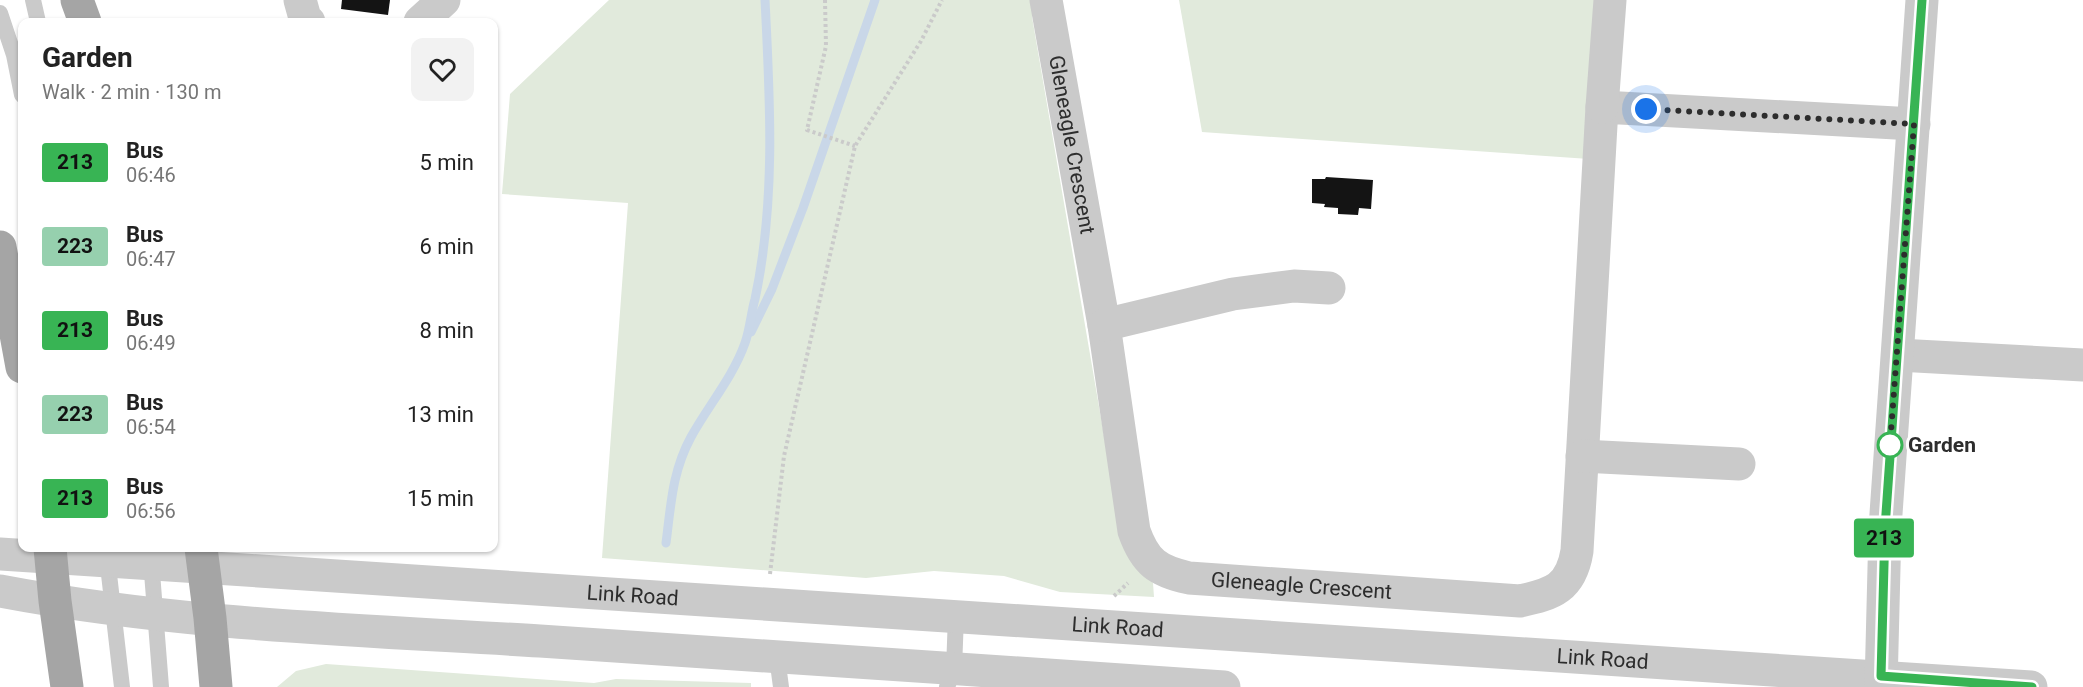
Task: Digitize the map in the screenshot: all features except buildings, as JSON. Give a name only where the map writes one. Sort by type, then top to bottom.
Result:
[{"type":"main road","points":[[77,0],[84,18]]},
{"type":"main road","points":[[0,248],[18,345]]},
{"type":"main road","points":[[50,552],[67,687]]},
{"type":"main road","points":[[202,558],[216,687]]},
{"type":"street","points":[[300,0],[305,18]]},
{"type":"street","points":[[424,18],[444,0]]},
{"type":"street","name":"Gleneagle Crescent","points":[[1046,0],[1104,325],[1134,531],[1139,546],[1148,560],[1170,574],[1189,578],[1520,601],[1554,592],[1567,580],[1575,568],[1610,0]]},
{"type":"street","points":[[1882,682],[1885,528],[1922,0]]},
{"type":"street","points":[[1602,107],[1914,124]]},
{"type":"street","points":[[1104,325],[1233,294],[1294,286],[1329,288]]},
{"type":"street","points":[[1898,355],[2083,365]]},
{"type":"street","points":[[1582,456],[1739,464]]},
{"type":"street","name":"Link Road","points":[[0,554],[50,552],[202,558],[956,616],[1882,682],[2031,687]]},
{"type":"street","points":[[0,591],[55,601],[156,614],[779,672],[1224,687]]},
{"type":"lane","points":[[33,0],[37,18]]},
{"type":"lane","points":[[0,13],[18,76]]},
{"type":"lane","points":[[107,554],[122,687]]},
{"type":"lane","points":[[150,556],[161,687]]},
{"type":"lane","points":[[951,678],[956,616]]},
{"type":"path","points":[[825,0],[826,46],[807,130],[855,146]]},
{"type":"path","points":[[769,577],[784,456],[855,146],[921,41],[942,0]]},
{"type":"shaded area","points":[[609,0],[1032,0],[1032,17],[1123,546],[1153,583],[1154,597],[1060,592],[1004,576],[934,571],[866,578],[602,558],[628,203],[502,194],[510,94]]},
{"type":"shaded area","points":[[1179,0],[1599,0],[1589,159],[1202,132]]},
{"type":"shaded area","points":[[326,664],[594,683],[616,679],[751,683],[751,687],[277,687],[296,671]]},
{"type":"waterway","points":[[666,543],[673,489],[680,463],[691,437],[740,356],[747,338],[762,262],[770,150],[765,0]]},
{"type":"waterway","points":[[751,332],[772,289],[803,208],[875,0]]},
{"type":"bus line","name":"213","points":[[1922,0],[1885,528],[1881,676],[1882,678],[2032,687]]},
{"type":"place","name":"Garden","points":[[1890,445]]},
{"type":"route","points":[[1646,109],[1914,124],[1890,445]]}]
